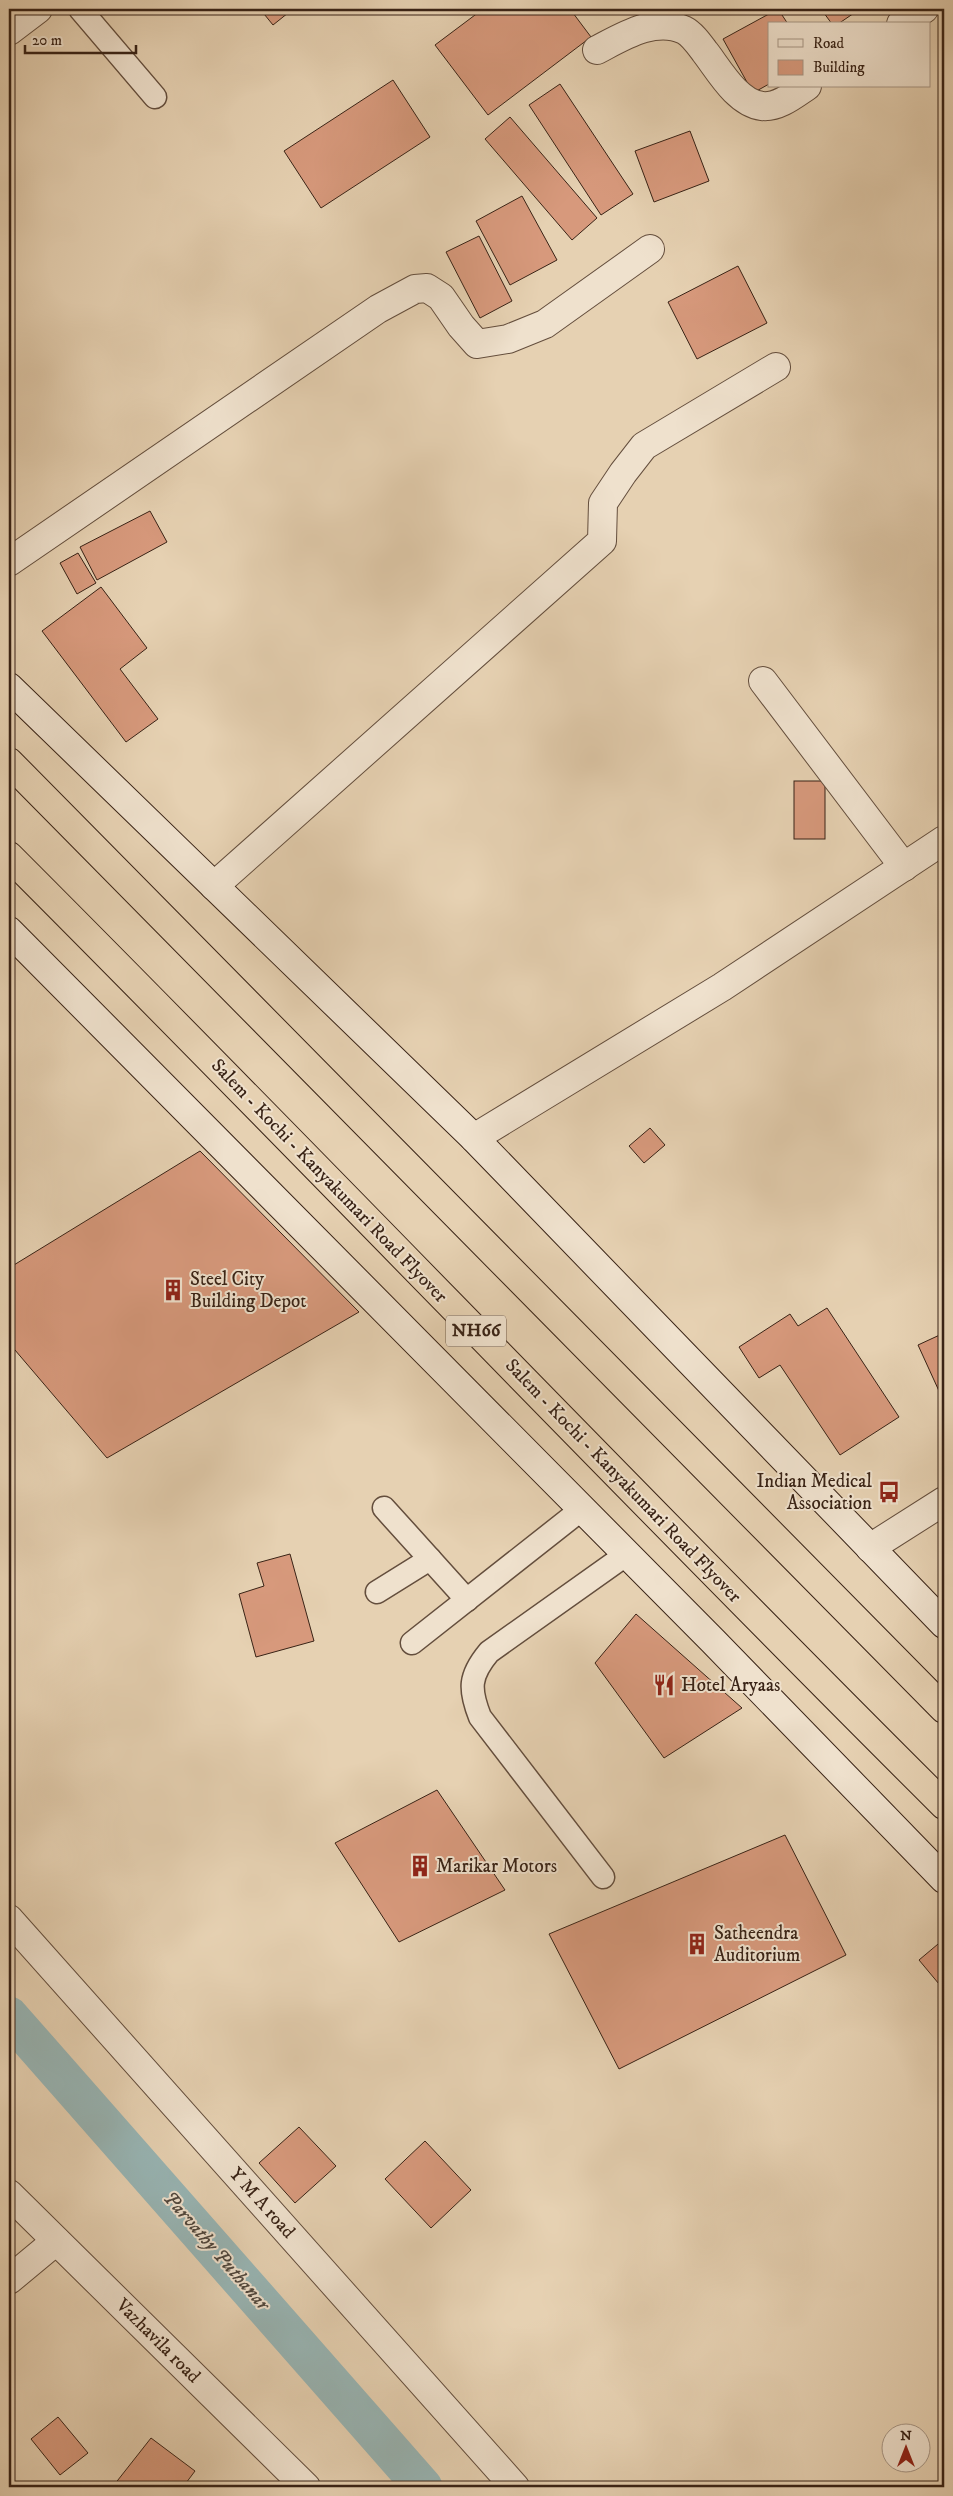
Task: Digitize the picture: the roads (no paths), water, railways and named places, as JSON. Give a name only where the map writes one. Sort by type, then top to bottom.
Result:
[{"type":"highway","points":[[9,762],[944,1709]]},
{"type":"highway","name":"Salem - Kochi - Kanyakumari Road Flyover","points":[[9,856],[165,1012],[758,1620],[944,1805]]},
{"type":"street","points":[[9,31],[38,9]]},
{"type":"street","points":[[904,22],[924,9]]},
{"type":"street","points":[[597,50],[627,34],[664,25],[684,30],[696,40],[733,87],[746,99],[762,106],[779,103],[804,88]]},
{"type":"street","points":[[9,562],[378,309],[415,288],[427,288],[441,297],[461,326],[477,344],[508,339],[545,324],[650,249]]},
{"type":"street","points":[[214,886],[602,541],[604,503],[623,473],[644,446],[776,367]]},
{"type":"street","points":[[763,681],[904,867]]},
{"type":"street","points":[[9,687],[474,1138],[944,1624]]},
{"type":"street","points":[[474,1138],[722,987],[944,840]]},
{"type":"street","points":[[9,931],[627,1554],[944,1879]]},
{"type":"street","points":[[870,1548],[944,1501]]},
{"type":"street","name":"Y M A road","points":[[9,1919],[515,2487]]},
{"type":"street","name":"Vazhavila road","points":[[9,2194],[306,2487]]},
{"type":"street","points":[[9,2280],[56,2240]]},
{"type":"lane","points":[[80,9],[154,97]]},
{"type":"lane","points":[[384,1508],[467,1600]]},
{"type":"lane","points":[[412,1643],[582,1509]]},
{"type":"lane","points":[[604,1877],[480,1717],[472,1698],[472,1680],[479,1665],[489,1652],[627,1554]]},
{"type":"lane","points":[[377,1592],[430,1560]]},
{"type":"waterway","name":"Parvathy Puthanar","points":[[9,2016],[423,2487]]},
{"type":"place","name":"Steel City Building Depot","points":[[173,1290]]},
{"type":"place","name":"Indian Medical Association","points":[[889,1492]]},
{"type":"place","name":"Hotel Aryaas","points":[[664,1685]]},
{"type":"place","name":"Marikar Motors","points":[[420,1866]]},
{"type":"place","name":"Satheendra Auditorium","points":[[697,1944]]}]
